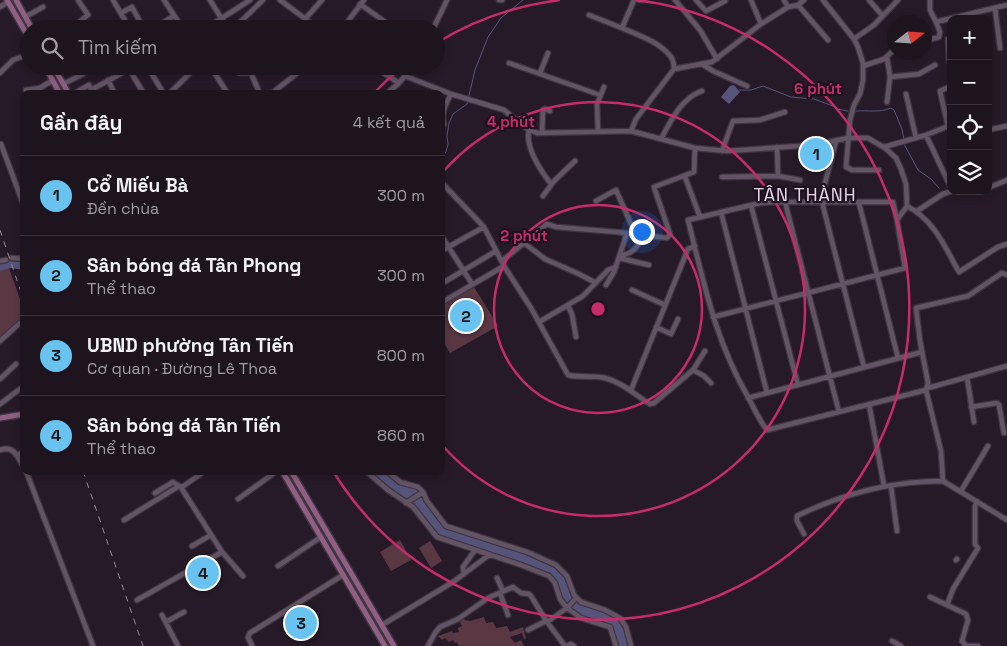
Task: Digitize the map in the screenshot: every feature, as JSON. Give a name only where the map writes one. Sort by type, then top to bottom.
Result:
[{"type":"main road","points":[[16,0],[27,20]]},
{"type":"main road","points":[[9,1],[19,21]]},
{"type":"main road","points":[[20,20],[25,17]]},
{"type":"main road","points":[[50,75],[58,90]]},
{"type":"main road","points":[[58,75],[67,90]]},
{"type":"main road","points":[[0,418],[20,416]]},
{"type":"main road","points":[[284,475],[384,646]]},
{"type":"main road","points":[[293,475],[394,646]]},
{"type":"main road","points":[[344,575],[350,571]]},
{"type":"street","points":[[78,0],[88,15],[82,20]]},
{"type":"street","points":[[113,0],[125,20]]},
{"type":"street","points":[[164,0],[177,20]]},
{"type":"street","points":[[210,0],[222,19],[250,0]]},
{"type":"street","points":[[280,0],[306,19],[322,0]]},
{"type":"street","points":[[437,20],[447,0]]},
{"type":"street","points":[[622,28],[634,0]]},
{"type":"street","points":[[675,0],[700,30],[717,59]]},
{"type":"street","points":[[696,0],[706,11],[727,0]]},
{"type":"street","points":[[751,0],[761,24]]},
{"type":"street","points":[[784,0],[788,7]]},
{"type":"street","points":[[631,131],[636,119],[674,69],[717,59],[761,24],[788,7],[798,5],[804,0]]},
{"type":"street","points":[[823,0],[854,40],[860,52],[863,66],[860,94],[854,105],[850,120],[846,164],[848,169],[879,170]]},
{"type":"street","points":[[869,0],[882,16]]},
{"type":"street","points":[[854,40],[874,26],[898,0]]},
{"type":"street","points":[[930,0],[930,10],[940,32],[939,37]]},
{"type":"street","points":[[0,7],[9,1]]},
{"type":"street","points":[[243,20],[261,1]]},
{"type":"street","points":[[349,20],[362,2],[384,20]]},
{"type":"street","points":[[798,5],[828,40]]},
{"type":"street","points":[[936,22],[1007,6]]},
{"type":"street","points":[[25,17],[43,7]]},
{"type":"street","points":[[121,13],[132,7],[139,20]]},
{"type":"street","points":[[995,8],[1000,48]]},
{"type":"street","points":[[589,15],[654,43],[671,57],[674,69]]},
{"type":"street","points":[[167,20],[174,16]]},
{"type":"street","points":[[932,39],[939,37],[947,38]]},
{"type":"street","points":[[540,73],[548,53]]},
{"type":"street","points":[[0,73],[13,60],[20,57]]},
{"type":"street","points":[[863,66],[881,61],[887,57]]},
{"type":"street","points":[[887,60],[890,78],[887,102]]},
{"type":"street","points":[[509,63],[600,95]]},
{"type":"street","points":[[702,64],[747,86]]},
{"type":"street","points":[[890,78],[919,74],[935,65]]},
{"type":"street","points":[[63,84],[81,75]]},
{"type":"street","points":[[95,90],[118,75]]},
{"type":"street","points":[[133,75],[142,90]]},
{"type":"street","points":[[152,75],[162,90]]},
{"type":"street","points":[[173,90],[188,75]]},
{"type":"street","points":[[217,75],[226,90]]},
{"type":"street","points":[[251,75],[258,90]]},
{"type":"street","points":[[276,90],[295,75]]},
{"type":"street","points":[[387,75],[399,83]]},
{"type":"street","points":[[391,90],[405,76],[441,90]]},
{"type":"street","points":[[26,90],[40,88],[53,80]]},
{"type":"street","points":[[108,80],[113,90]]},
{"type":"street","points":[[80,90],[88,85],[91,90]]},
{"type":"street","points":[[598,132],[597,107],[604,87]]},
{"type":"street","points":[[947,88],[940,91],[947,118]]},
{"type":"street","points":[[661,139],[683,104],[693,94],[702,91]]},
{"type":"street","points":[[445,92],[504,110],[529,130],[542,133],[631,131],[695,148],[722,151],[814,144],[848,138],[868,138],[884,147],[896,158],[901,169],[906,184],[907,206],[896,220]]},
{"type":"street","points":[[445,108],[451,94]]},
{"type":"street","points":[[906,94],[916,138]]},
{"type":"street","points":[[542,133],[543,110],[550,111]]},
{"type":"street","points":[[722,151],[733,120],[760,120],[785,112]]},
{"type":"street","points":[[992,129],[1007,126]]},
{"type":"street","points":[[884,147],[947,127]]},
{"type":"street","points":[[529,130],[528,139],[536,161],[550,184]]},
{"type":"street","points":[[926,135],[947,179]]},
{"type":"street","points":[[836,140],[821,202],[864,367]]},
{"type":"street","points":[[1,144],[20,195]]},
{"type":"street","points":[[777,147],[778,176]]},
{"type":"street","points":[[445,301],[503,263],[547,224],[559,228],[643,234],[665,238],[669,236],[670,234],[654,188],[694,172],[696,169],[695,148]]},
{"type":"street","points":[[543,196],[550,184],[576,160]]},
{"type":"street","points":[[685,176],[700,217]]},
{"type":"street","points":[[722,177],[778,176],[800,180]]},
{"type":"street","points":[[992,186],[1007,180]]},
{"type":"street","points":[[445,186],[484,227],[568,375],[604,378],[631,390],[639,398],[652,404],[693,370],[705,351]]},
{"type":"street","points":[[596,201],[616,190],[635,234]]},
{"type":"street","points":[[917,211],[947,192]]},
{"type":"street","points":[[713,317],[905,268],[893,202],[767,202],[688,220],[713,317],[724,351],[767,430],[927,389],[1007,366]]},
{"type":"street","points":[[785,202],[839,412]]},
{"type":"street","points":[[858,203],[898,358]]},
{"type":"street","points":[[751,205],[798,385]]},
{"type":"street","points":[[907,206],[917,211],[936,230],[959,272],[998,247],[1007,244]]},
{"type":"street","points":[[721,212],[767,393]]},
{"type":"street","points":[[445,249],[484,227]]},
{"type":"street","points":[[606,285],[616,268],[627,233]]},
{"type":"street","points":[[620,257],[630,254],[638,248],[643,234]]},
{"type":"street","points":[[445,240],[472,284]]},
{"type":"street","points":[[524,243],[544,259],[596,283]]},
{"type":"street","points":[[631,390],[688,249],[695,246]]},
{"type":"street","points":[[445,282],[496,251]]},
{"type":"street","points":[[620,257],[649,265]]},
{"type":"street","points":[[12,258],[20,259]]},
{"type":"street","points":[[0,261],[6,260]]},
{"type":"street","points":[[539,322],[583,296],[608,270],[616,268]]},
{"type":"street","points":[[943,481],[941,450],[927,389],[928,381],[916,308],[968,296],[1002,273],[1007,274]]},
{"type":"street","points":[[632,290],[665,305]]},
{"type":"street","points":[[568,306],[572,314],[576,337]]},
{"type":"street","points":[[656,327],[671,334],[678,319]]},
{"type":"street","points":[[0,341],[20,323]]},
{"type":"street","points":[[748,398],[922,352]]},
{"type":"street","points":[[0,379],[16,364]]},
{"type":"street","points":[[693,370],[704,376],[711,383]]},
{"type":"street","points":[[967,377],[974,422]]},
{"type":"street","points":[[0,404],[20,389]]},
{"type":"street","points":[[869,404],[884,486]]},
{"type":"street","points":[[971,406],[999,404],[1004,433]]},
{"type":"street","points":[[961,491],[988,446]]},
{"type":"street","points":[[0,450],[9,448],[20,462]]},
{"type":"street","points":[[16,455],[20,454]]},
{"type":"street","points":[[28,475],[93,646]]},
{"type":"street","points":[[124,520],[199,475]]},
{"type":"street","points":[[238,498],[271,475]]},
{"type":"street","points":[[371,475],[416,510],[437,537],[549,576],[555,583],[560,599],[567,608],[581,618],[610,628],[616,646]]},
{"type":"street","points":[[392,475],[400,482],[418,487],[448,527],[527,552],[556,565],[567,576],[576,598],[584,604],[605,610],[620,618],[626,627],[631,646]]},
{"type":"street","points":[[804,534],[797,521],[797,516],[857,492],[884,486],[943,481],[1007,520]]},
{"type":"street","points":[[155,493],[173,482],[180,487],[222,552],[243,576]]},
{"type":"street","points":[[891,486],[897,531]]},
{"type":"street","points":[[406,503],[423,492]]},
{"type":"street","points":[[946,605],[953,589],[978,548],[975,544],[975,506],[977,501]]},
{"type":"street","points":[[192,546],[211,535]]},
{"type":"street","points":[[278,566],[321,537]]},
{"type":"street","points":[[464,574],[463,567],[475,550]]},
{"type":"street","points":[[137,600],[222,552]]},
{"type":"street","points":[[382,625],[464,574],[489,555]]},
{"type":"street","points":[[252,646],[248,638],[251,632],[344,575]]},
{"type":"street","points":[[497,578],[508,615]]},
{"type":"street","points":[[428,646],[437,630],[458,619],[488,598],[515,587],[521,593],[529,594],[565,646],[571,644],[574,646]]},
{"type":"street","points":[[930,597],[966,614],[968,620],[962,641],[966,646],[978,646]]},
{"type":"street","points":[[528,630],[547,622],[567,608],[576,598]]},
{"type":"street","points":[[166,622],[184,612]]},
{"type":"street","points":[[162,615],[178,646]]},
{"type":"street","points":[[892,641],[901,646]]},
{"type":"shaded area","points":[[734,85],[740,92],[729,104],[721,97],[730,86]]},
{"type":"shaded area","points":[[16,259],[20,260],[20,269],[11,268],[0,271],[0,263]]},
{"type":"shaded area","points":[[9,268],[20,299],[20,323],[0,339],[0,271]]},
{"type":"shaded area","points":[[474,287],[498,326],[450,353],[445,345],[445,304]]},
{"type":"shaded area","points":[[372,475],[390,475],[399,483],[417,488],[443,525],[527,553],[556,566],[566,576],[572,596],[578,603],[604,611],[619,619],[624,627],[629,646],[618,646],[611,627],[574,611],[563,598],[552,577],[443,538],[435,533],[417,508],[388,489]]},
{"type":"shaded area","points":[[400,540],[411,560],[391,571],[380,552]]},
{"type":"shaded area","points":[[430,541],[442,561],[431,568],[419,548]]},
{"type":"shaded area","points":[[211,562],[217,573],[197,584],[190,574]]},
{"type":"shaded area","points":[[463,617],[465,620],[470,621],[484,617],[486,623],[493,622],[496,628],[507,626],[510,632],[523,627],[526,638],[524,639],[522,633],[510,637],[515,643],[521,640],[524,646],[459,646],[453,640],[449,642],[445,638],[442,640],[438,636],[452,631],[453,633],[459,632],[458,628],[462,626],[459,620]]},
{"type":"waterway","points":[[445,153],[448,144],[449,123],[453,114],[467,104],[475,70],[488,37],[501,18],[523,0]]},
{"type":"waterway","points":[[739,90],[751,90],[763,86],[791,97],[814,99],[837,109],[848,111]]},
{"type":"waterway","points":[[856,111],[878,111],[891,108],[894,110],[902,129],[904,140]]},
{"type":"waterway","points":[[904,144],[918,170],[931,179],[939,188]]},
{"type":"railway","points":[[0,230],[20,289]]},
{"type":"railway","points":[[84,475],[143,646]]},
{"type":"place","name":"Cổ Miếu Bà","points":[[816,154]]},
{"type":"place","name":"Sân bóng đá Tân Phong","points":[[466,316]]},
{"type":"place","name":"Sân bóng đá Tân Tiến","points":[[203,573]]},
{"type":"place","name":"UBND phường Tân Tiến","points":[[301,623]]},
{"type":"district","name":"TÂN THÀNH","points":[[805,194]]}]
